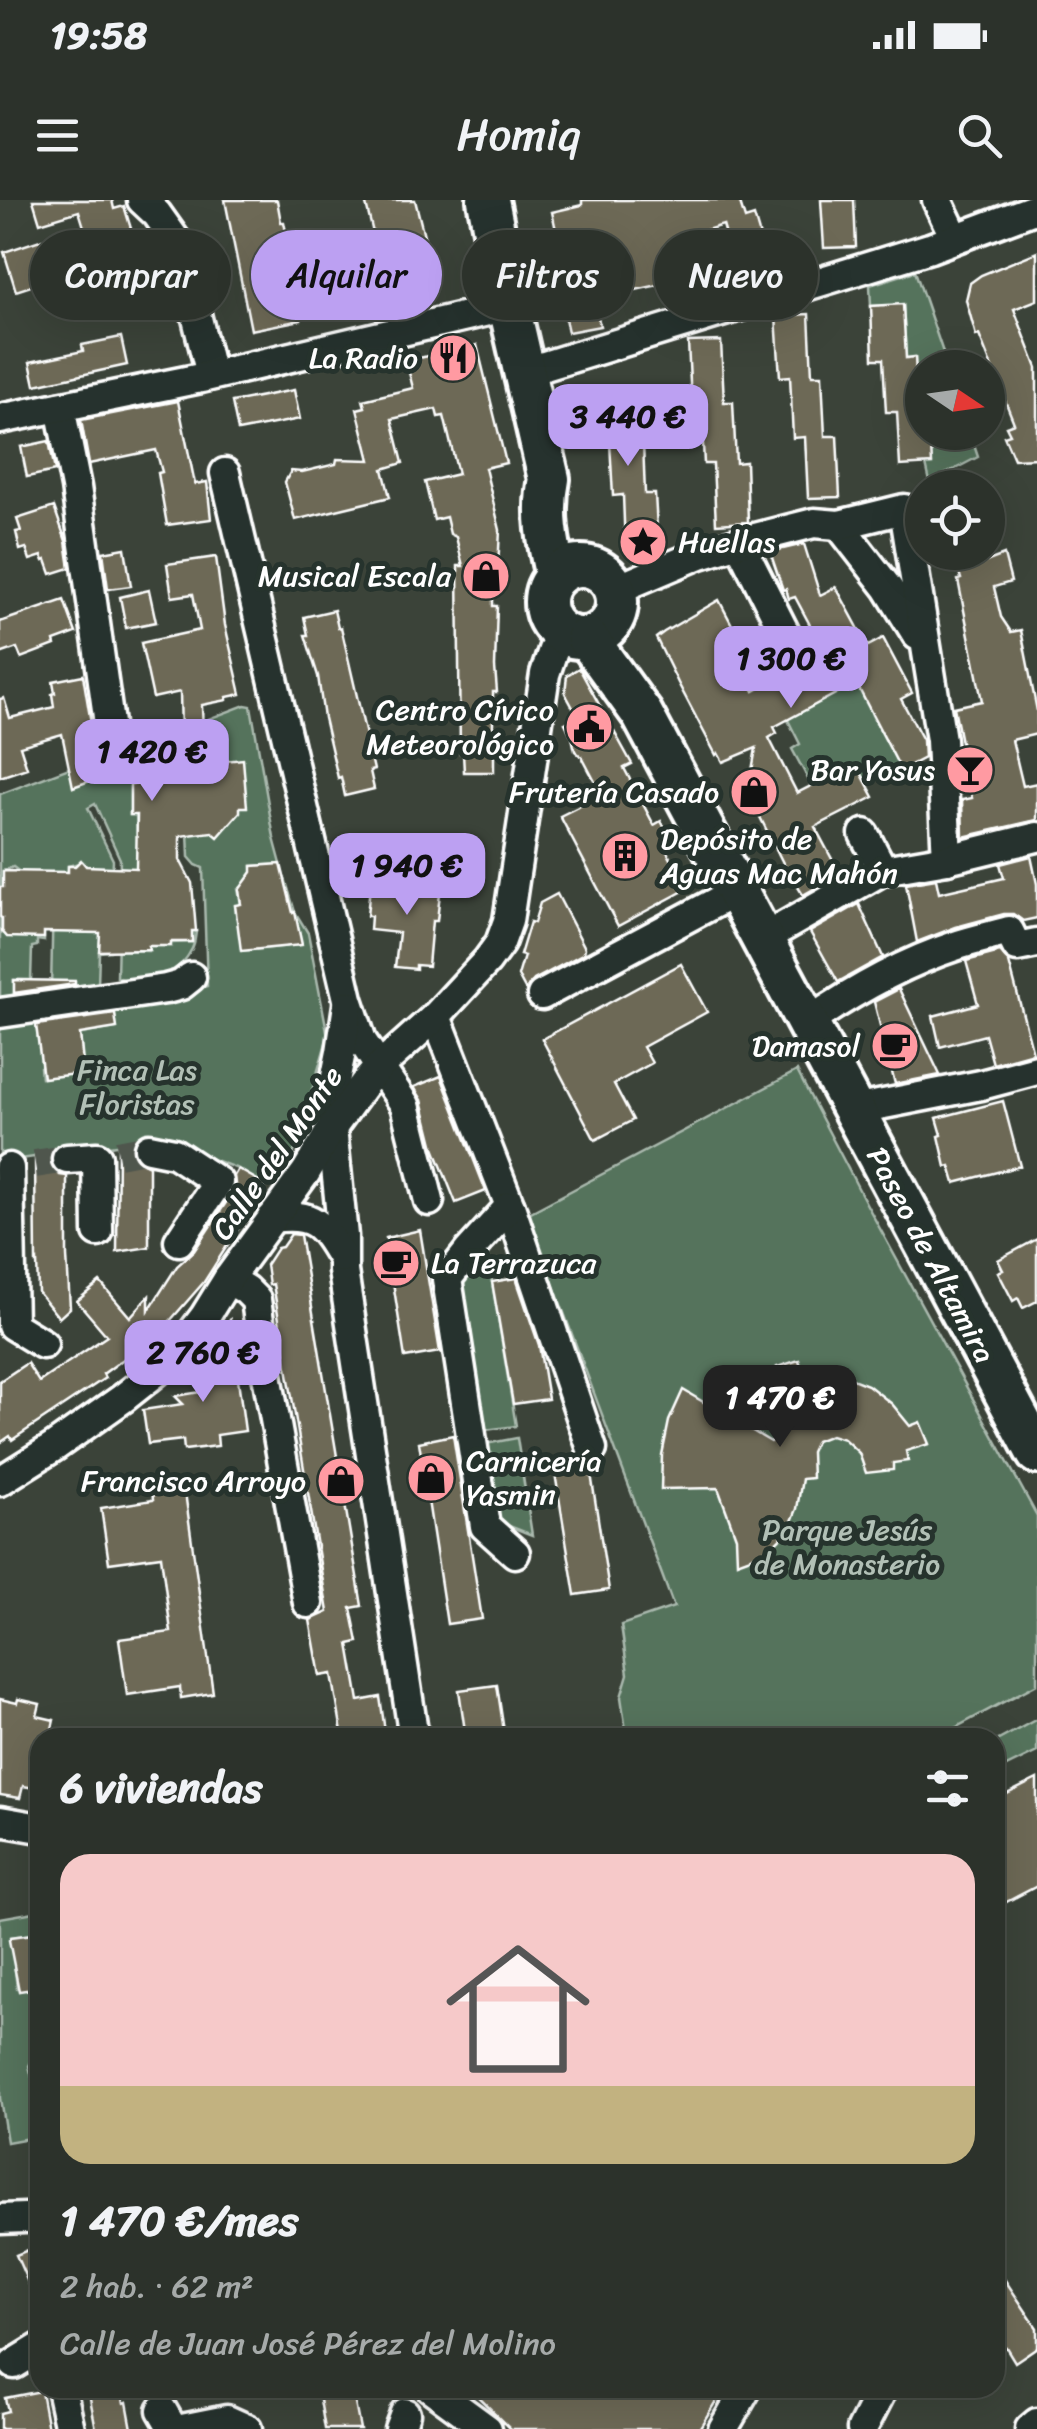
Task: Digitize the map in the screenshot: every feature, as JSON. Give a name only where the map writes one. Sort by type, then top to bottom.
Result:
[{"type":"main road","name":"Paseo de Altamira","points":[[488,200],[494,230]]},
{"type":"main road","name":"Paseo de Altamira","points":[[513,320],[549,479],[544,502],[550,554],[587,603],[642,714],[1037,1453]]},
{"type":"street","points":[[142,200],[179,244],[212,375]]},
{"type":"street","points":[[937,200],[955,238]]},
{"type":"street","points":[[526,372],[918,251],[1037,208]]},
{"type":"street","points":[[0,419],[462,317]]},
{"type":"street","points":[[60,407],[90,582],[111,738]]},
{"type":"street","points":[[225,473],[348,999],[372,1076]]},
{"type":"street","points":[[587,603],[700,554],[740,542],[814,523],[839,524],[904,509],[902,586],[925,649],[941,740],[946,858]]},
{"type":"street","points":[[839,524],[902,586]]},
{"type":"street","points":[[740,542],[795,653]]},
{"type":"street","name":"Calle del Monte","points":[[0,1481],[54,1447],[156,1372],[180,1349],[372,1076],[436,1016],[500,942],[508,921],[544,674],[553,650],[587,603]]},
{"type":"street","points":[[864,834],[883,870]]},
{"type":"street","points":[[764,938],[883,870],[1037,837]]},
{"type":"street","points":[[542,995],[738,891]]},
{"type":"street","points":[[808,1023],[898,970],[952,947],[1009,932],[1017,947],[1037,944]]},
{"type":"street","points":[[0,1013],[166,989],[190,978]]},
{"type":"street","points":[[348,999],[333,1091],[332,1128],[342,1260],[412,1728]]},
{"type":"street","points":[[436,1016],[510,1206],[592,1449]]},
{"type":"street","points":[[341,1052],[348,1070],[372,1076],[405,1105],[430,1201]]},
{"type":"street","name":"Paseo de Altamira","points":[[853,1110],[1037,1070]]},
{"type":"street","points":[[149,1148],[174,1153],[218,1182],[180,1241]]},
{"type":"street","points":[[66,1159],[108,1155],[98,1232]]},
{"type":"street","points":[[15,1167],[12,1325],[43,1344]]},
{"type":"street","points":[[510,1206],[447,1279],[485,1526],[515,1553]]},
{"type":"street","points":[[272,1218],[306,1218],[324,1229],[342,1260]]},
{"type":"street","points":[[228,1279],[256,1300],[308,1603]]},
{"type":"street","points":[[0,1821],[30,1826]]},
{"type":"street","points":[[14,2364],[30,2354]]},
{"type":"street","points":[[63,2398],[70,2429]]},
{"type":"street","points":[[445,2398],[487,2429]]},
{"type":"street","points":[[723,2429],[741,2398]]},
{"type":"street","points":[[862,2429],[878,2398]]},
{"type":"street","points":[[172,2423],[228,2420],[247,2429]]},
{"type":"street","points":[[1030,2429],[1037,2423]]},
{"type":"green space","points":[[915,271],[942,350],[906,350],[903,305],[871,306],[870,285]]},
{"type":"green space","points":[[931,450],[976,450],[978,457],[953,470],[927,470],[926,464],[932,463]]},
{"type":"green space","points":[[853,654],[872,715],[900,767],[867,784],[858,767],[848,772],[845,768],[822,780],[814,790],[792,749],[800,744],[786,716]]},
{"type":"green space","name":"Finca Las Floristas","points":[[251,706],[281,864],[252,866],[253,880],[285,878],[295,912],[308,933],[328,1036],[292,1159],[266,1185],[238,1169],[150,1140],[0,1162],[0,1022],[35,1016],[41,1078],[83,1073],[80,1034],[54,1037],[51,1014],[80,1009],[85,1033],[116,1028],[113,1004],[207,986],[203,868],[189,857],[187,803],[180,802],[179,775],[172,775],[172,787],[130,788],[130,815],[136,815],[137,833],[155,850],[180,849],[180,855],[162,855],[121,950],[148,951],[149,946],[192,942],[192,931],[196,931],[191,951],[176,968],[156,977],[135,981],[117,977],[120,859],[95,804],[88,808],[113,860],[111,898],[83,862],[68,866],[67,882],[111,929],[110,951],[99,952],[98,986],[58,993],[51,990],[53,897],[13,867],[3,871],[0,887],[0,794],[77,765],[85,780],[103,779],[104,772],[122,771],[122,749],[181,728],[203,737],[203,721]],"holes":[[[248,883],[285,914],[295,913],[301,945],[242,951],[235,906],[241,904],[238,889]]]},
{"type":"green space","points":[[0,917],[2,933],[12,937],[44,934],[44,941],[37,940],[37,946],[32,947],[31,980],[14,980],[14,1001],[0,1004]]},
{"type":"green space","name":"Parque Jesús de Monasterio","points":[[797,1071],[1037,1516],[1037,1684],[955,1728],[626,1728],[621,1697],[628,1674],[621,1625],[674,1607],[527,1214]]},
{"type":"green space","points":[[486,1246],[516,1426],[477,1431],[459,1282]]},
{"type":"green space","points":[[517,1438],[532,1535],[499,1522],[480,1445]]},
{"type":"green space","points":[[1037,1719],[1037,1752],[1005,1768],[1005,1737]]},
{"type":"green space","points":[[30,1913],[30,1934],[9,1940],[17,1988],[30,1987],[30,2138],[7,2142],[0,2098],[0,1918]]},
{"type":"building","points":[[33,200],[112,200],[114,209],[124,206],[131,230],[85,230],[79,211],[40,223]]},
{"type":"building","points":[[225,200],[277,200],[286,230],[251,230],[251,320],[301,320],[251,330]]},
{"type":"building","points":[[365,200],[415,200],[423,230],[372,230]]},
{"type":"building","points":[[582,200],[739,200],[745,219],[754,216],[758,230],[724,230],[723,225],[706,230],[654,230],[654,286],[634,290],[634,230],[556,230],[552,212],[582,205]]},
{"type":"building","points":[[821,200],[854,200],[856,247],[824,248]]},
{"type":"building","points":[[30,243],[30,286],[16,291],[4,252]]},
{"type":"building","points":[[1037,252],[1037,300],[1014,309],[1037,368],[1037,458],[1014,459],[1005,438],[1010,434],[1006,426],[1014,423],[1005,400],[1005,350],[985,350],[979,335],[976,336],[966,300],[970,283]]},
{"type":"building","points":[[903,304],[905,450],[931,450],[932,464],[900,466],[897,412],[886,412],[883,359],[873,359],[871,306]]},
{"type":"building","points":[[565,320],[599,320],[600,326],[568,332]]},
{"type":"building","points":[[776,320],[809,320],[812,375],[822,375],[825,436],[837,436],[840,497],[808,498],[805,437],[793,438],[790,376],[780,377]]},
{"type":"building","points":[[121,337],[127,365],[35,385],[30,362],[83,351],[82,345]]},
{"type":"building","points":[[721,341],[724,402],[733,402],[736,463],[746,462],[748,522],[716,524],[713,464],[704,464],[701,403],[691,403],[688,342]]},
{"type":"building","points":[[477,345],[506,463],[485,468],[500,530],[498,568],[493,568],[497,692],[493,692],[493,729],[497,729],[498,753],[494,753],[494,772],[464,772],[460,753],[458,566],[463,566],[446,517],[434,520],[425,482],[458,474],[444,416],[438,417],[436,409],[392,419],[403,463],[383,469],[390,497],[295,520],[285,482],[291,471],[336,464],[337,459],[370,460],[357,409],[365,407],[363,400],[413,388],[406,361]]},
{"type":"building","points":[[294,390],[300,419],[238,431],[232,402]]},
{"type":"building","points":[[630,390],[633,442],[643,442],[645,494],[655,494],[658,546],[625,548],[623,495],[613,496],[610,443],[601,444],[598,391]]},
{"type":"building","points":[[178,401],[195,484],[207,482],[211,519],[167,525],[156,450],[89,464],[81,420]]},
{"type":"building","points":[[49,441],[55,471],[27,477],[21,447]]},
{"type":"building","points":[[54,507],[70,568],[51,574],[42,556],[30,560],[26,548],[20,550],[16,532],[21,531],[17,519]]},
{"type":"building","points":[[804,544],[820,595],[836,587],[868,646],[883,638],[912,693],[901,699],[923,740],[924,758],[901,770],[856,683],[774,727],[777,733],[769,738],[797,793],[846,768],[848,772],[858,767],[874,797],[815,827],[840,874],[803,895],[748,793],[756,748],[723,762],[716,755],[656,638],[719,600],[740,640],[731,648],[754,691],[804,668],[825,653],[795,597],[789,599],[786,589],[783,590],[770,552]]},
{"type":"building","points":[[125,548],[131,586],[108,589],[103,552]]},
{"type":"building","points":[[216,557],[225,625],[241,694],[202,705],[204,763],[243,759],[247,807],[240,807],[218,837],[212,832],[180,836],[180,860],[192,883],[196,931],[192,931],[192,942],[148,946],[149,950],[99,951],[100,933],[44,932],[44,938],[7,937],[0,917],[3,871],[68,872],[68,866],[81,860],[86,866],[136,868],[137,815],[130,815],[130,784],[172,782],[172,775],[182,775],[180,692],[153,698],[141,643],[200,630],[193,594],[172,597],[167,564]]},
{"type":"building","points":[[1005,559],[1011,582],[994,587],[1001,617],[1011,632],[1021,630],[1037,711],[1037,734],[1012,740],[1023,786],[1037,783],[1037,820],[963,837],[962,800],[972,798],[954,707],[982,701],[959,572],[1005,570]]},
{"type":"building","points":[[149,590],[156,622],[126,628],[120,597]]},
{"type":"building","points":[[64,600],[76,633],[21,658],[17,648],[0,654],[0,622]]},
{"type":"building","points":[[334,610],[374,770],[370,771],[374,789],[345,796],[305,635],[304,617]]},
{"type":"building","name":"Depósito de Aguas Mac Mahón","points":[[579,668],[632,764],[624,768],[654,825],[661,821],[672,841],[664,846],[687,889],[618,926],[560,816],[602,795],[575,751],[565,723],[578,717],[565,693],[567,675]]},
{"type":"building","points":[[83,675],[94,741],[105,755],[122,751],[123,779],[95,779],[73,787],[62,734],[20,746],[27,768],[0,777],[0,699],[4,698],[10,718],[54,707],[53,681]]},
{"type":"building","points":[[1031,856],[1037,884],[1037,918],[1023,921],[1013,914],[1004,914],[917,942],[906,884],[936,879],[939,893],[1004,878],[1000,864]]},
{"type":"building","points":[[281,864],[302,945],[241,951],[235,905],[241,904],[239,890],[252,866]]},
{"type":"building","points":[[409,877],[441,884],[437,921],[432,921],[428,966],[416,965],[416,969],[395,967],[399,933],[370,930],[371,916],[367,916],[370,886],[408,888]]},
{"type":"building","points":[[557,894],[584,953],[534,980],[526,991],[518,976],[530,922],[534,923],[540,903]]},
{"type":"building","points":[[859,904],[883,957],[838,982],[810,932]]},
{"type":"building","points":[[1000,952],[1009,962],[1033,1053],[993,1064],[985,1035],[940,1047],[933,1016],[978,1004],[966,961]]},
{"type":"building","points":[[681,964],[707,1012],[643,1047],[652,1063],[614,1084],[633,1120],[595,1140],[542,1039]]},
{"type":"building","points":[[14,980],[75,981],[75,984],[14,993]]},
{"type":"building","points":[[899,989],[940,1075],[895,1084],[874,1002]]},
{"type":"building","points":[[115,1014],[117,1028],[80,1034],[84,1073],[43,1078],[36,1025]]},
{"type":"building","points":[[441,1076],[486,1191],[456,1203],[434,1148],[422,1100],[414,1087]]},
{"type":"building","points":[[1003,1101],[1020,1166],[955,1183],[950,1166],[946,1167],[937,1118]]},
{"type":"building","points":[[132,1143],[137,1160],[149,1166],[149,1247],[117,1252],[118,1145]]},
{"type":"building","points":[[51,1153],[53,1169],[67,1176],[70,1308],[59,1318],[38,1292],[36,1262],[35,1156]]},
{"type":"building","points":[[238,1169],[266,1185],[204,1282],[163,1329],[169,1335],[144,1359],[136,1350],[103,1374],[105,1378],[12,1440],[10,1436],[0,1443],[0,1381],[27,1363],[39,1382],[107,1336],[77,1301],[100,1282],[130,1317],[149,1296],[149,1310],[233,1192]]},
{"type":"building","points":[[420,1230],[440,1352],[405,1358],[386,1238]]},
{"type":"building","points":[[291,1234],[300,1235],[362,1606],[351,1608],[358,1642],[349,1644],[359,1701],[380,1697],[385,1728],[341,1728],[332,1674],[320,1676],[310,1620],[328,1612],[273,1284],[269,1285],[266,1265],[277,1248]]},
{"type":"building","points":[[1037,1239],[1037,1301],[1023,1308],[1018,1298],[1013,1301],[998,1272],[1003,1270],[998,1260]]},
{"type":"building","points":[[516,1278],[539,1345],[548,1399],[513,1404],[492,1282]]},
{"type":"building","points":[[230,1320],[245,1431],[217,1435],[218,1446],[184,1450],[183,1440],[148,1444],[143,1410],[183,1404],[175,1396],[207,1391],[204,1365],[217,1364],[214,1341]]},
{"type":"building","points":[[799,1360],[803,1371],[837,1373],[868,1385],[892,1404],[910,1426],[920,1422],[929,1444],[906,1451],[908,1461],[893,1463],[893,1470],[866,1473],[859,1453],[844,1439],[831,1435],[816,1441],[811,1452],[812,1478],[802,1479],[788,1531],[767,1551],[737,1562],[736,1537],[718,1488],[661,1489],[669,1421],[683,1390],[771,1442],[796,1419],[777,1367]]},
{"type":"building","points":[[453,1435],[482,1619],[447,1624],[419,1442]]},
{"type":"building","points":[[590,1467],[609,1590],[575,1595],[555,1473]]},
{"type":"building","points":[[184,1485],[213,1693],[181,1698],[180,1687],[127,1695],[119,1639],[171,1632],[161,1556],[109,1563],[101,1508],[153,1500],[152,1490]]},
{"type":"building","points":[[497,1685],[503,1728],[465,1728],[459,1690]]},
{"type":"building","points":[[0,1699],[40,1704],[37,1716],[54,1720],[52,1728],[30,1728],[30,1787],[23,1786],[20,1798],[0,1795]]},
{"type":"building","points":[[1037,1779],[1037,1886],[1005,1903],[1005,1795]]},
{"type":"building","points":[[30,1934],[30,1989],[19,1991],[11,1937]]},
{"type":"building","points":[[30,2249],[30,2287],[16,2255]]},
{"type":"building","points":[[1005,2280],[1037,2328],[1037,2347],[1015,2362],[1006,2347]]},
{"type":"building","points":[[30,2393],[30,2398],[42,2398],[48,2429],[0,2429],[0,2413],[8,2411],[5,2398]]},
{"type":"building","points":[[90,2398],[123,2398],[127,2402],[132,2429],[96,2429]]},
{"type":"building","points":[[320,2398],[354,2398],[360,2429],[325,2429]]},
{"type":"building","points":[[479,2398],[718,2398],[699,2429],[511,2429]]},
{"type":"tunnel","points":[[118,1154],[149,1148]]},
{"type":"tunnel","points":[[35,1164],[67,1159]]},
{"type":"place","name":"La Radio","points":[[453,358]]},
{"type":"place","name":"Huellas","points":[[643,542]]},
{"type":"place","name":"Musical Escala","points":[[486,576]]},
{"type":"place","name":"Centro Cívico Meteorológico","points":[[589,727]]},
{"type":"place","name":"Bar Yosus","points":[[970,770]]},
{"type":"place","name":"Frutería Casado","points":[[754,792]]},
{"type":"place","name":"Depósito de Aguas Mac Mahón","points":[[625,856]]},
{"type":"place","name":"Damasol","points":[[895,1046]]},
{"type":"place","name":"La Terrazuca","points":[[396,1263]]},
{"type":"place","name":"Carnicería Yasmin","points":[[431,1478]]},
{"type":"place","name":"Francisco Arroyo","points":[[341,1481]]}]
